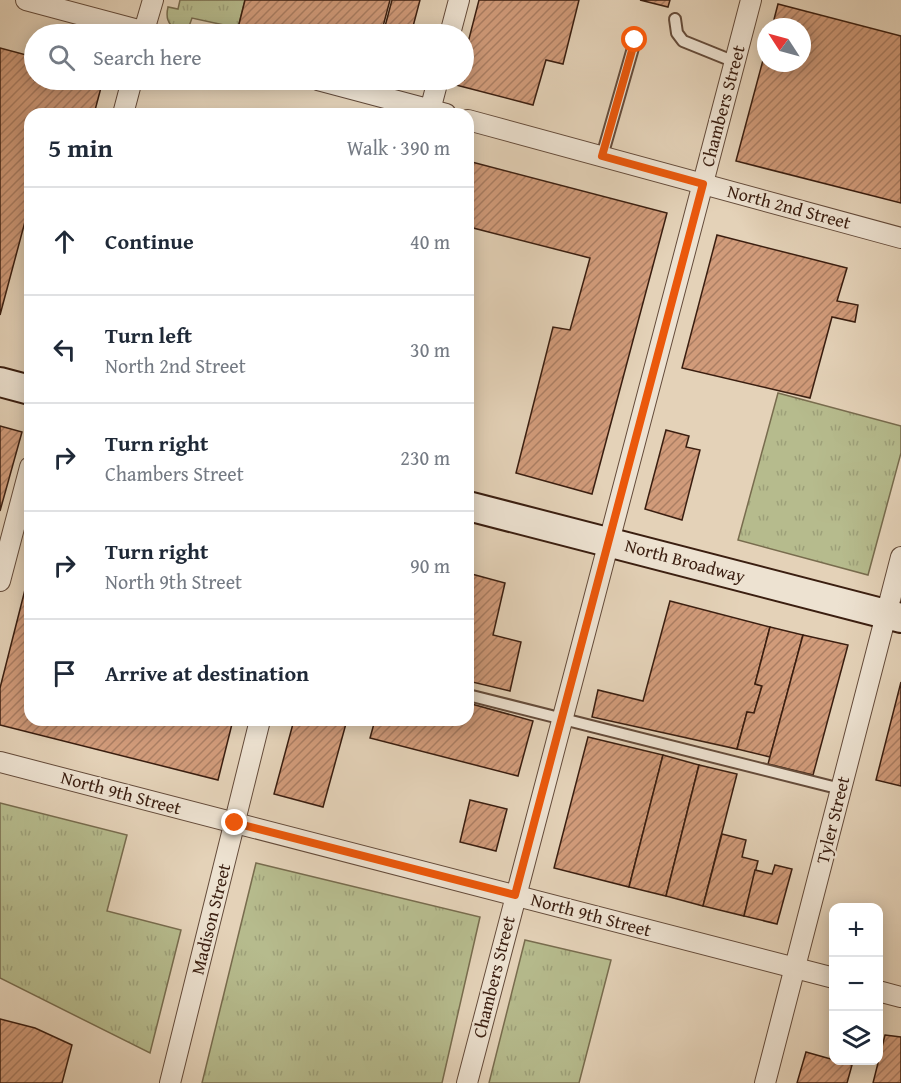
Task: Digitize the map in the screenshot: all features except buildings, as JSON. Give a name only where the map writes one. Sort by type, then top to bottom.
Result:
[{"type":"main road","points":[[0,382],[24,388]]},
{"type":"main road","name":"North Broadway","points":[[474,508],[894,616]]},
{"type":"street","points":[[26,0],[111,24]]},
{"type":"street","points":[[149,24],[153,0]]},
{"type":"street","points":[[453,24],[459,0]]},
{"type":"street","name":"Chambers Street","points":[[467,1083],[751,0]]},
{"type":"street","points":[[125,108],[129,90]]},
{"type":"street","points":[[353,90],[417,108]]},
{"type":"street","points":[[435,108],[437,90]]},
{"type":"street","name":"North 2nd Street","points":[[474,122],[901,238]]},
{"type":"street","points":[[0,581],[24,490]]},
{"type":"street","name":"Tyler Street","points":[[765,1083],[840,789],[894,616],[901,557]]},
{"type":"street","name":"Madison Street","points":[[170,1083],[259,726]]},
{"type":"street","name":"North 9th Street","points":[[0,762],[829,977]]},
{"type":"street","points":[[883,992],[901,997]]},
{"type":"lane","points":[[675,19],[677,33],[683,41],[735,62]]},
{"type":"lane","points":[[602,156],[635,40]]},
{"type":"lane","points":[[474,697],[840,789]]},
{"type":"green space","points":[[180,0],[245,0],[239,24],[220,24],[192,18],[190,24],[170,24],[167,18],[168,7],[178,9]]},
{"type":"green space","points":[[778,393],[901,426],[901,453],[868,575],[738,540]]},
{"type":"green space","points":[[0,803],[127,835],[107,911],[181,930],[150,1053],[0,978]]},
{"type":"green space","points":[[256,863],[480,917],[442,1083],[202,1083]]},
{"type":"green space","points":[[525,940],[611,960],[579,1083],[489,1083]]},
{"type":"route","points":[[235,823],[515,895],[703,184],[602,156],[613,125],[635,40]]}]
